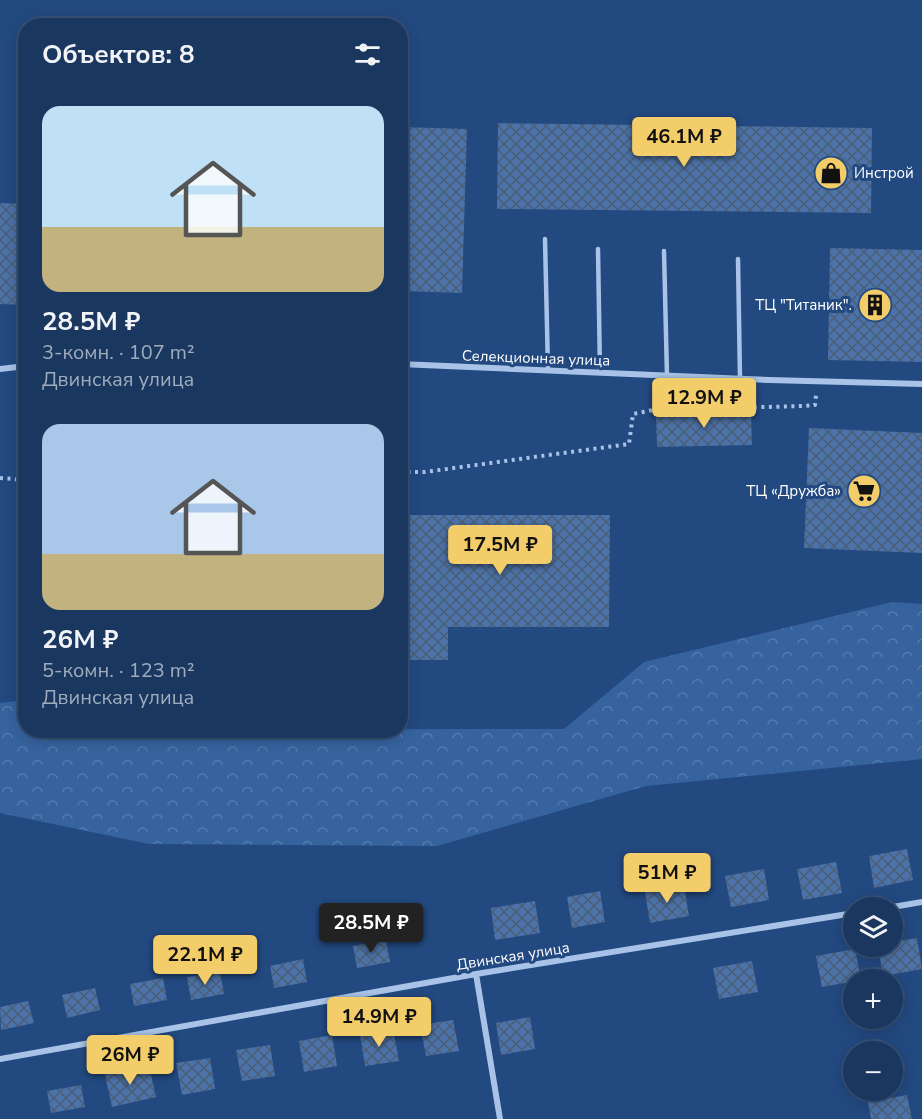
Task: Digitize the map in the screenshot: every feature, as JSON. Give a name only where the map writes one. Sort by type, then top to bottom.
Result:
[{"type":"street","name":"Селекционная улица","points":[[408,364],[740,379],[922,384]]},
{"type":"street","points":[[0,369],[18,367]]},
{"type":"street","points":[[903,905],[922,902]]},
{"type":"street","name":"Двинская улица","points":[[0,1059],[476,974],[843,915]]},
{"type":"street","points":[[476,974],[500,1119]]},
{"type":"lane","points":[[545,239],[548,370]]},
{"type":"lane","points":[[598,249],[600,372]]},
{"type":"lane","points":[[664,251],[667,376]]},
{"type":"lane","points":[[738,259],[740,379]]},
{"type":"path","points":[[408,472],[425,472],[629,444],[633,414],[653,410],[814,405],[816,391]]},
{"type":"path","points":[[0,478],[18,479]]},
{"type":"green space","points":[[892,602],[922,604],[922,759],[646,786],[437,846],[149,844],[0,813],[0,703],[18,701],[18,738],[408,738],[408,729],[564,729],[644,662]]},
{"type":"building","points":[[498,123],[872,128],[871,213],[497,209]]},
{"type":"building","points":[[408,127],[467,129],[462,293],[408,291]]},
{"type":"building","points":[[0,203],[18,204],[18,305],[0,304]]},
{"type":"building","name":"ТЦ \"Титаник\".","points":[[830,248],[922,250],[922,362],[828,360]]},
{"type":"building","points":[[751,411],[752,445],[657,447],[656,413]]},
{"type":"building","name":"ТЦ «Дружба»","points":[[809,428],[922,433],[922,553],[804,548]]},
{"type":"building","points":[[408,515],[610,515],[609,627],[448,627],[448,660],[408,660]]},
{"type":"building","points":[[907,849],[913,880],[874,888],[869,856]]},
{"type":"building","points":[[836,862],[842,893],[803,900],[797,869]]},
{"type":"building","points":[[764,869],[769,900],[731,907],[725,876]]},
{"type":"building","points":[[684,885],[689,916],[650,923],[645,892]]},
{"type":"building","points":[[600,891],[605,922],[572,928],[567,897]]},
{"type":"building","points":[[535,901],[540,933],[495,940],[491,908]]},
{"type":"building","points":[[917,938],[922,969],[903,972],[903,969],[882,969],[880,957],[903,957],[903,940]]},
{"type":"building","points":[[386,940],[390,962],[357,968],[353,946]]},
{"type":"building","points":[[843,951],[843,957],[857,957],[859,969],[843,969],[843,983],[822,987],[816,956]]},
{"type":"building","points":[[303,959],[307,982],[274,988],[270,966]]},
{"type":"building","points":[[752,961],[758,992],[719,999],[713,968]]},
{"type":"building","points":[[220,972],[224,994],[191,1000],[187,977]]},
{"type":"building","points":[[163,978],[167,1000],[134,1006],[130,984]]},
{"type":"building","points":[[95,988],[100,1010],[67,1018],[62,995]]},
{"type":"building","points":[[28,1001],[34,1023],[1,1030],[0,1007]]},
{"type":"building","points":[[530,1017],[535,1049],[501,1055],[496,1023]]},
{"type":"building","points":[[453,1020],[459,1051],[426,1056],[420,1025]]},
{"type":"building","points":[[393,1029],[399,1061],[365,1066],[360,1035]]},
{"type":"building","points":[[332,1035],[337,1066],[304,1072],[299,1041]]},
{"type":"building","points":[[270,1045],[275,1076],[242,1081],[236,1050]]},
{"type":"building","points":[[210,1058],[215,1089],[182,1095],[176,1063]]},
{"type":"building","points":[[149,1066],[156,1097],[112,1107],[105,1075]]},
{"type":"building","points":[[81,1085],[85,1107],[51,1113],[47,1091]]},
{"type":"building","points":[[907,1095],[912,1119],[871,1119],[868,1102],[903,1101],[903,1096]]},
{"type":"place","name":"Инстрой","points":[[831,173]]},
{"type":"place","name":"ТЦ \"Титаник\".","points":[[875,305]]},
{"type":"place","name":"ТЦ «Дружба»","points":[[864,491]]}]
